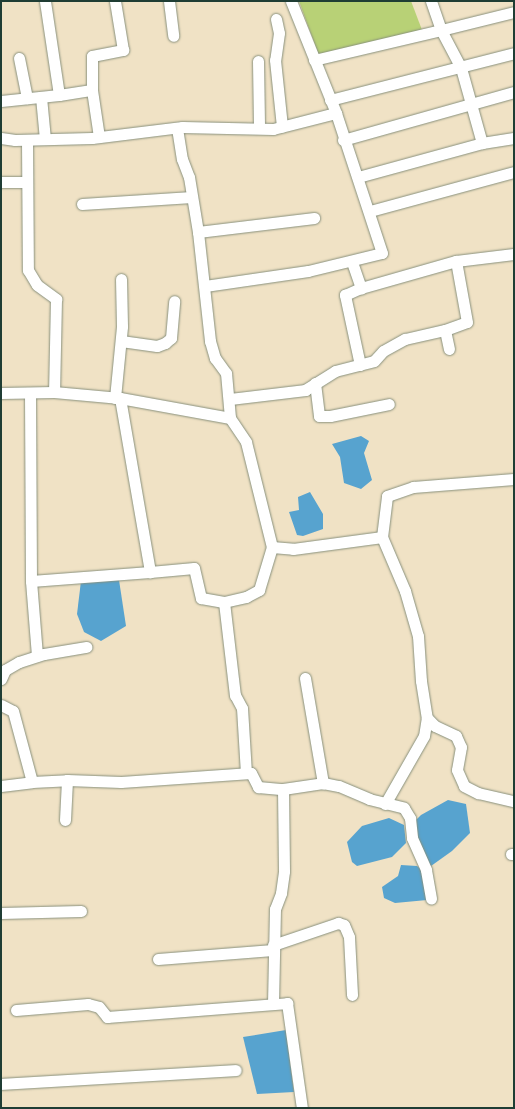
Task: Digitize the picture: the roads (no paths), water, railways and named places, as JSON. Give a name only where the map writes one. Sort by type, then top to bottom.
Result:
[{"type":"street","points":[[45,1],[58,94]]},
{"type":"street","points":[[99,137],[92,90],[92,56],[122,50],[115,1]]},
{"type":"street","points":[[168,1],[172,36]]},
{"type":"street","points":[[205,286],[352,262],[382,254],[370,211],[343,140],[336,113],[291,1]]},
{"type":"street","points":[[431,1],[441,30],[461,68],[482,143]]},
{"type":"street","points":[[314,60],[514,12]]},
{"type":"street","points":[[276,19],[278,33],[275,60],[282,127]]},
{"type":"street","points":[[330,100],[461,68],[514,53]]},
{"type":"street","points":[[19,58],[27,98]]},
{"type":"street","points":[[258,61],[259,128]]},
{"type":"street","points":[[1,101],[92,90]]},
{"type":"street","points":[[343,140],[514,92]]},
{"type":"street","points":[[41,97],[45,139]]},
{"type":"street","points":[[1,138],[27,140],[99,137],[177,128],[282,127],[336,113]]},
{"type":"street","points":[[30,581],[194,568],[202,598],[224,602],[246,597],[259,590],[272,547],[246,442],[230,418],[230,399],[226,373],[215,358],[210,341],[198,232],[177,128]]},
{"type":"street","points":[[358,177],[482,143],[514,138]]},
{"type":"street","points":[[27,140],[26,182],[28,270],[37,285],[56,299],[54,392]]},
{"type":"street","points":[[370,211],[514,172]]},
{"type":"street","points":[[1,182],[26,182]]},
{"type":"street","points":[[82,204],[192,197]]},
{"type":"street","points":[[198,232],[314,218]]},
{"type":"street","points":[[360,365],[345,295],[361,288],[456,261],[514,254]]},
{"type":"street","points":[[230,399],[305,390],[315,382],[335,371],[374,361],[383,351],[405,340],[445,330],[467,322],[456,261]]},
{"type":"street","points":[[352,262],[361,288]]},
{"type":"street","points":[[122,278],[118,398],[150,572]]},
{"type":"street","points":[[120,341],[157,346],[171,338],[174,301]]},
{"type":"street","points":[[445,330],[449,348]]},
{"type":"street","points":[[315,382],[317,409],[320,416],[324,417],[389,404]]},
{"type":"street","points":[[1,393],[54,392],[118,398],[230,418]]},
{"type":"street","points":[[30,393],[30,581],[37,656]]},
{"type":"street","points":[[385,804],[424,736],[427,718],[421,681],[418,636],[405,591],[382,537],[387,496],[413,487],[514,479]]},
{"type":"street","points":[[272,547],[293,548],[382,537]]},
{"type":"street","points":[[224,602],[235,695],[242,708],[246,773]]},
{"type":"street","points":[[1,679],[8,667],[37,656],[86,647]]},
{"type":"street","points":[[305,678],[323,784]]},
{"type":"street","points":[[1,706],[13,711],[32,782]]},
{"type":"street","points":[[427,718],[435,726],[456,736],[461,747],[457,770],[464,786],[478,793],[514,801]]},
{"type":"street","points":[[1,786],[67,780],[121,782],[246,773],[253,774],[258,788],[283,789],[323,784],[339,786],[385,804],[404,808],[408,812],[412,838],[426,870],[431,899]]},
{"type":"street","points":[[65,820],[67,780]]},
{"type":"street","points":[[273,1004],[275,909],[281,893],[284,871],[283,789]]},
{"type":"street","points":[[1,913],[81,910]]},
{"type":"street","points":[[158,960],[273,948],[338,923],[344,925],[349,937],[352,995]]},
{"type":"street","points":[[16,1010],[88,1004],[99,1007],[107,1017],[273,1004],[289,1005],[302,1108]]},
{"type":"street","points":[[1,1084],[236,1070]]},
{"type":"water","points":[[361,436],[369,441],[364,453],[372,480],[361,489],[344,483],[340,457],[332,444]]},
{"type":"water","points":[[310,492],[323,514],[323,529],[303,536],[297,535],[289,512],[299,510],[298,497]]},
{"type":"water","points":[[119,580],[126,626],[101,641],[84,632],[77,614],[81,581]]},
{"type":"water","points":[[448,800],[466,804],[470,833],[452,851],[431,866],[417,849],[413,823],[421,815]]},
{"type":"water","points":[[389,818],[404,825],[406,843],[392,857],[357,866],[352,862],[347,842],[362,826]]},
{"type":"water","points":[[401,865],[417,866],[425,872],[427,900],[395,903],[384,898],[382,887],[398,876]]},
{"type":"water","points":[[286,1030],[294,1092],[257,1094],[243,1037]]}]
